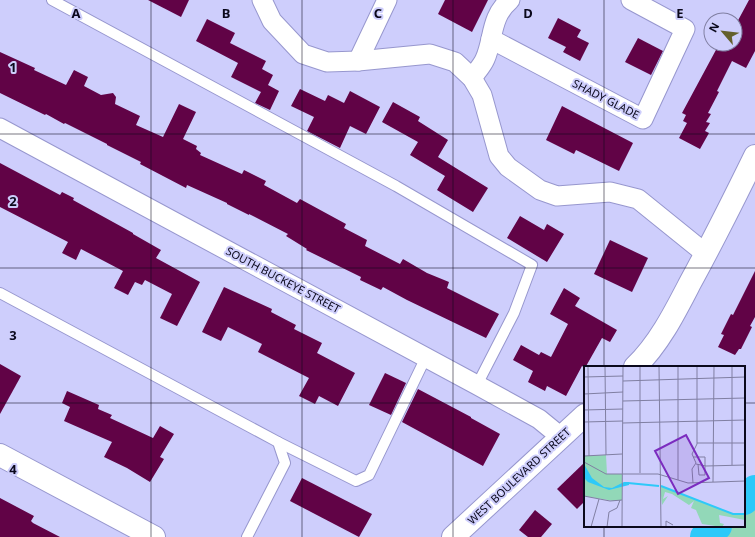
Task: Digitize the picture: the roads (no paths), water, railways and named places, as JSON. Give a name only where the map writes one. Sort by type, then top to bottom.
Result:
[{"type":"main road","points":[[636,366],[645,358],[670,321],[706,254],[755,156]]},
{"type":"main road","name":"WEST BOULEVARD STREET","points":[[453,537],[584,416]]},
{"type":"main road","points":[[0,455],[154,537]]},
{"type":"street","points":[[262,0],[272,21],[303,54],[327,62],[358,61],[430,54],[455,62],[472,78],[482,95],[499,156],[508,167],[540,190],[557,196],[610,192],[638,199],[706,254]]},
{"type":"street","points":[[358,61],[387,0]]},
{"type":"street","points":[[472,78],[485,60],[493,28],[504,6],[510,0]]},
{"type":"street","name":"SHADY GLADE","points":[[490,39],[643,119],[686,29],[631,0]]},
{"type":"street","name":"SOUTH BUCKEYE STREET","points":[[0,128],[426,356],[539,419],[561,437]]},
{"type":"lane","points":[[52,0],[396,186],[532,265],[514,314],[477,385]]},
{"type":"lane","points":[[0,293],[278,442],[356,481],[369,475],[426,356]]},
{"type":"lane","points":[[247,537],[285,463],[278,442]]},
{"type":"waterway","points":[[745,499],[755,490]]},
{"type":"waterway","points":[[705,537],[716,527]]}]
